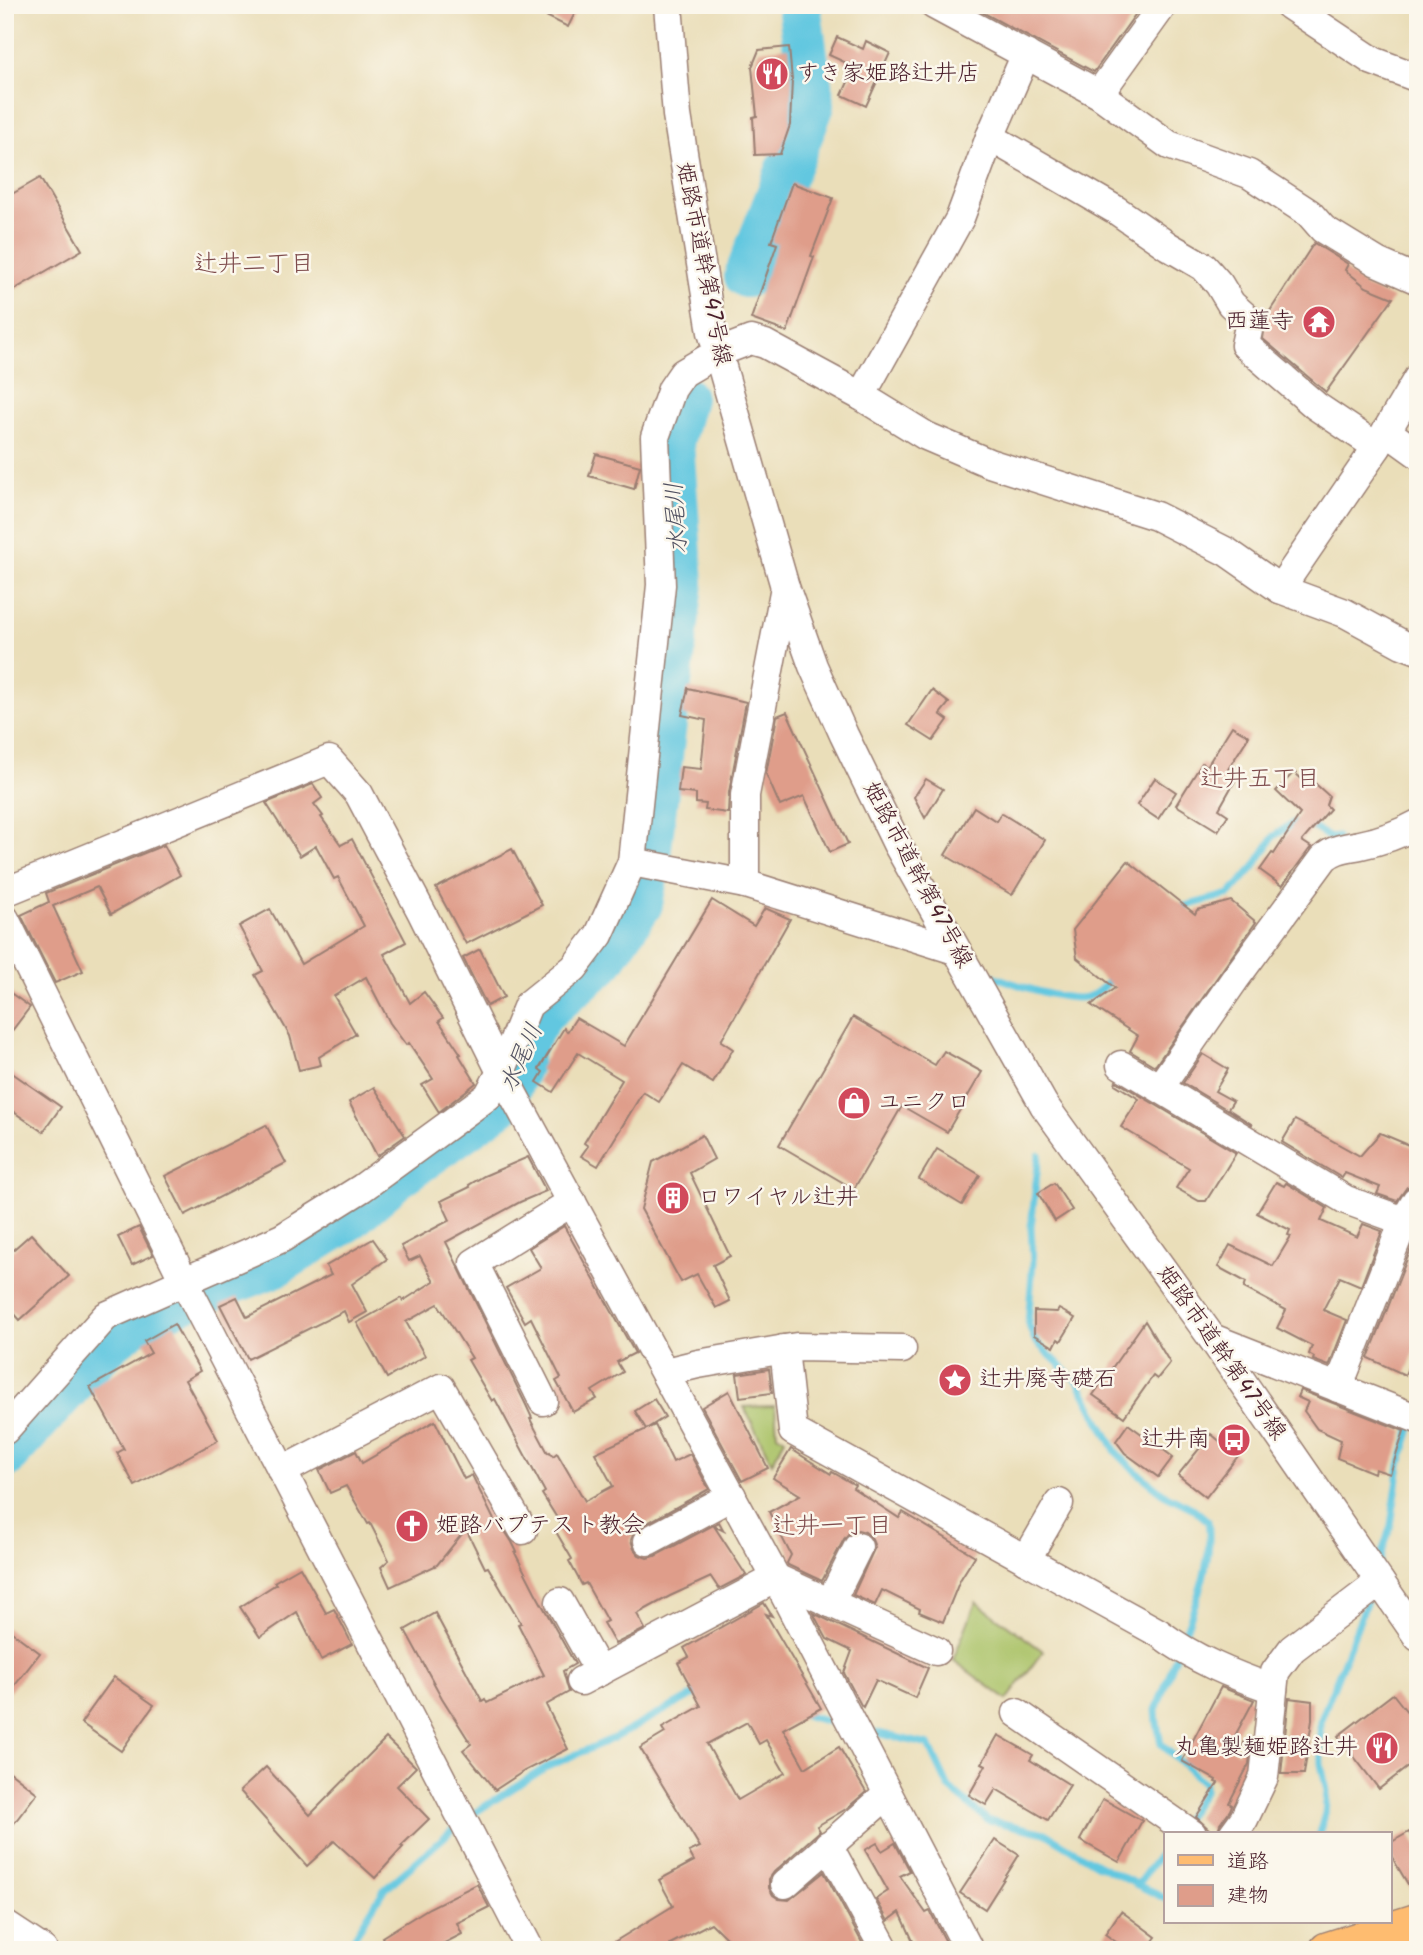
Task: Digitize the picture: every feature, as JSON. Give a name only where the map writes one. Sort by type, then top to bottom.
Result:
[{"type":"main road","points":[[1327,1950],[1416,1926]]},
{"type":"street","name":"姫路市道幹第47号線","points":[[668,5],[677,115],[717,353],[785,587],[813,666],[844,735],[897,844],[1044,1105],[1212,1338],[1418,1637]]},
{"type":"street","points":[[934,5],[1099,94],[1169,145],[1249,174],[1309,213],[1323,229],[1377,262],[1418,280]]},
{"type":"street","points":[[1099,94],[1163,5]]},
{"type":"street","points":[[1289,5],[1373,61],[1418,78]]},
{"type":"street","points":[[861,396],[960,218],[990,137],[1026,54]]},
{"type":"street","points":[[990,137],[1116,210],[1204,267],[1231,304],[1250,321],[1245,345],[1316,406],[1381,439],[1418,454]]},
{"type":"street","points":[[10,1413],[106,1316],[282,1238],[362,1188],[488,1096],[501,1072],[528,1005],[574,968],[599,935],[632,862],[661,585],[655,437],[671,390],[683,373],[717,353],[751,340],[765,344],[861,396],[926,436],[989,463],[1156,516],[1227,552],[1280,589],[1345,613],[1418,650]]},
{"type":"street","points":[[1280,589],[1381,439],[1418,378]]},
{"type":"street","points":[[745,884],[745,795],[785,587]]},
{"type":"street","points":[[5,892],[329,760],[359,794],[501,1072],[776,1578],[970,1950]]},
{"type":"street","points":[[1160,1087],[1324,858],[1333,850],[1362,845],[1403,832],[1418,824]]},
{"type":"street","points":[[632,862],[745,884],[955,950]]},
{"type":"street","points":[[5,919],[184,1281],[530,1950]]},
{"type":"street","points":[[1121,1065],[1346,1200],[1411,1212],[1338,1388]]},
{"type":"street","points":[[543,1401],[474,1263],[572,1202]]},
{"type":"street","points":[[1212,1338],[1418,1419]]},
{"type":"street","points":[[664,1372],[797,1347],[902,1349]]},
{"type":"street","points":[[784,1349],[793,1431],[1159,1633],[1179,1648],[1236,1676],[1273,1689]]},
{"type":"street","points":[[282,1471],[441,1388],[523,1530]]},
{"type":"street","points":[[648,1541],[732,1496]]},
{"type":"street","points":[[1026,1560],[1059,1503]]},
{"type":"street","points":[[830,1602],[858,1548]]},
{"type":"street","points":[[776,1578],[936,1651]]},
{"type":"street","points":[[560,1602],[590,1676],[776,1578]]},
{"type":"street","points":[[1234,1832],[1244,1819],[1264,1777],[1275,1672],[1292,1649],[1380,1583]]},
{"type":"street","points":[[1017,1713],[1189,1832]]},
{"type":"street","points":[[785,1884],[887,1795]]},
{"type":"street","points":[[828,1845],[886,1950]]},
{"type":"street","points":[[5,1925],[43,1950]]},
{"type":"green space","points":[[775,1406],[777,1434],[785,1439],[772,1463],[744,1407]]},
{"type":"green space","points":[[976,1602],[1043,1651],[1007,1700],[953,1660]]},
{"type":"building","points":[[524,5],[579,5],[568,27]]},
{"type":"building","points":[[969,5],[1142,5],[1094,72]]},
{"type":"building","points":[[837,37],[863,49],[866,41],[890,53],[866,106],[842,95],[855,67],[829,55]]},
{"type":"building","points":[[789,47],[792,80],[790,125],[780,154],[755,155],[753,117],[757,116],[752,67],[759,50]]},
{"type":"building","points":[[40,178],[82,250],[5,295],[5,198]]},
{"type":"building","points":[[792,183],[833,198],[787,332],[751,319],[777,244],[771,242]]},
{"type":"building","name":"西蓮寺","points":[[1314,243],[1348,264],[1345,270],[1366,287],[1393,298],[1326,392],[1263,339],[1266,317]]},
{"type":"building","points":[[596,454],[640,466],[634,489],[589,476]]},
{"type":"building","points":[[688,688],[746,702],[729,792],[728,813],[705,810],[706,804],[696,803],[696,794],[678,792],[681,767],[701,769],[706,720],[682,715]]},
{"type":"building","points":[[932,690],[949,703],[940,714],[948,720],[933,741],[908,725]]},
{"type":"building","points":[[787,712],[848,844],[830,852],[804,796],[780,806],[766,774],[777,716]]},
{"type":"building","points":[[1232,726],[1249,736],[1227,771],[1237,777],[1219,809],[1228,815],[1218,831],[1176,805],[1202,763],[1207,766]]},
{"type":"building","points":[[1294,772],[1305,782],[1309,778],[1329,796],[1326,805],[1330,809],[1302,841],[1311,847],[1282,886],[1260,870],[1300,814],[1276,791]]},
{"type":"building","points":[[1155,778],[1176,792],[1158,819],[1137,805]]},
{"type":"building","points":[[926,779],[943,789],[925,818],[914,797]]},
{"type":"building","points":[[313,784],[322,798],[314,804],[323,816],[321,817],[341,845],[352,839],[406,942],[384,954],[410,1003],[424,992],[443,1018],[439,1021],[476,1083],[439,1112],[422,1085],[433,1079],[409,1043],[406,1045],[390,1023],[366,977],[334,996],[356,1034],[319,1057],[321,1065],[299,1070],[290,1036],[255,975],[263,971],[239,926],[270,909],[301,964],[364,926],[338,877],[334,879],[316,846],[300,856],[266,803]]},
{"type":"building","points":[[974,807],[996,821],[1001,813],[1045,840],[1012,895],[945,855]]},
{"type":"building","points":[[164,845],[180,875],[111,914],[97,887],[53,906],[83,971],[55,983],[21,915],[49,902],[46,893]]},
{"type":"building","points":[[512,849],[542,905],[466,944],[436,888]]},
{"type":"building","points":[[1128,861],[1195,914],[1197,910],[1231,901],[1256,922],[1155,1066],[1130,1051],[1138,1036],[1091,1005],[1115,988],[1077,958],[1073,930]]},
{"type":"building","points":[[712,900],[754,926],[765,908],[790,919],[721,1041],[733,1049],[713,1083],[683,1065],[659,1102],[643,1092],[598,1166],[581,1156],[588,1146],[584,1143],[622,1080],[578,1053],[553,1092],[537,1082],[543,1072],[539,1069],[564,1028],[567,1032],[576,1018],[624,1046]]},
{"type":"building","points":[[480,949],[504,997],[487,1006],[463,958]]},
{"type":"building","points":[[5,989],[30,1007],[5,1040]]},
{"type":"building","name":"ユニクロ","points":[[853,1017],[935,1065],[944,1051],[982,1072],[947,1132],[902,1106],[854,1189],[779,1145]]},
{"type":"building","points":[[1203,1054],[1228,1069],[1215,1091],[1233,1101],[1228,1109],[1253,1125],[1183,1083]]},
{"type":"building","points":[[5,1068],[61,1107],[43,1132],[5,1106]]},
{"type":"building","points":[[1116,1081],[1236,1153],[1206,1201],[1199,1201],[1176,1188],[1189,1168],[1121,1127],[1139,1099],[1115,1084]]},
{"type":"building","points":[[374,1087],[405,1136],[377,1156],[349,1102]]},
{"type":"building","points":[[1295,1120],[1360,1156],[1380,1133],[1418,1149],[1418,1185],[1407,1187],[1397,1201],[1377,1194],[1380,1187],[1345,1173],[1342,1178],[1282,1142]]},
{"type":"building","points":[[266,1125],[286,1163],[185,1215],[165,1176]]},
{"type":"building","name":"ロワイヤル辻井","points":[[702,1135],[714,1159],[690,1173],[730,1256],[713,1265],[730,1301],[716,1308],[697,1274],[681,1282],[641,1209],[653,1162]]},
{"type":"building","points":[[937,1149],[980,1175],[962,1205],[919,1179]]},
{"type":"building","points":[[528,1157],[546,1191],[446,1242],[526,1405],[532,1418],[530,1419],[548,1453],[553,1456],[557,1453],[585,1501],[613,1486],[595,1453],[655,1425],[673,1462],[690,1454],[709,1489],[640,1527],[631,1540],[634,1549],[647,1558],[655,1556],[719,1522],[724,1531],[714,1526],[746,1575],[719,1589],[711,1577],[670,1596],[637,1614],[645,1629],[615,1644],[603,1623],[607,1621],[586,1583],[582,1585],[569,1561],[572,1559],[555,1530],[562,1526],[542,1494],[545,1492],[495,1399],[492,1401],[468,1360],[472,1358],[438,1304],[406,1322],[425,1356],[387,1378],[357,1323],[401,1298],[403,1301],[434,1281],[420,1256],[409,1261],[401,1246],[450,1220],[441,1201],[470,1187],[469,1185],[484,1176]]},
{"type":"building","points":[[1276,1182],[1284,1186],[1286,1183],[1327,1208],[1321,1221],[1357,1237],[1363,1224],[1382,1231],[1361,1286],[1340,1277],[1323,1310],[1347,1320],[1329,1366],[1313,1360],[1314,1357],[1309,1354],[1312,1346],[1277,1328],[1286,1310],[1244,1288],[1246,1282],[1218,1267],[1230,1245],[1273,1266],[1291,1236],[1288,1235],[1290,1230],[1257,1213]]},
{"type":"building","points":[[1054,1183],[1072,1210],[1055,1221],[1038,1193]]},
{"type":"building","points":[[564,1226],[635,1353],[617,1362],[623,1372],[592,1391],[597,1399],[573,1412],[556,1381],[561,1378],[531,1318],[525,1322],[506,1288],[541,1268],[529,1248]]},
{"type":"building","points":[[139,1227],[153,1255],[132,1265],[118,1237]]},
{"type":"building","points":[[1418,1231],[1418,1343],[1405,1375],[1368,1358]]},
{"type":"building","points":[[31,1234],[69,1276],[20,1320],[5,1303],[5,1257]]},
{"type":"building","points":[[373,1239],[387,1259],[352,1284],[367,1312],[349,1322],[344,1311],[248,1359],[220,1305],[237,1297],[247,1317],[331,1275],[326,1266]]},
{"type":"building","points":[[1059,1309],[1075,1318],[1061,1341],[1058,1339],[1054,1347],[1034,1335],[1034,1311],[1057,1312]]},
{"type":"building","points":[[1145,1321],[1170,1363],[1157,1379],[1153,1376],[1124,1417],[1093,1395]]},
{"type":"building","points":[[174,1324],[200,1371],[185,1380],[218,1440],[135,1486],[117,1453],[124,1449],[90,1387],[151,1353],[144,1341]]},
{"type":"building","points":[[769,1369],[772,1393],[740,1397],[737,1374]]},
{"type":"building","points":[[1300,1390],[1404,1431],[1390,1474],[1375,1469],[1374,1473],[1337,1458],[1341,1440],[1317,1429],[1304,1411],[1308,1402],[1297,1397]]},
{"type":"building","points":[[729,1391],[768,1468],[742,1481],[702,1407]]},
{"type":"building","points":[[654,1399],[665,1417],[646,1429],[635,1411]]},
{"type":"building","points":[[435,1421],[464,1479],[472,1475],[496,1524],[499,1522],[512,1542],[535,1592],[575,1664],[563,1671],[569,1692],[546,1705],[568,1749],[524,1771],[495,1790],[463,1750],[471,1744],[405,1630],[435,1613],[482,1701],[485,1699],[487,1703],[544,1675],[518,1624],[521,1623],[488,1567],[485,1568],[466,1529],[437,1565],[390,1587],[381,1567],[389,1560],[370,1523],[368,1524],[346,1486],[330,1493],[319,1470],[356,1451],[362,1463]]},
{"type":"building","points":[[1128,1424],[1173,1457],[1158,1477],[1125,1453],[1116,1441]]},
{"type":"building","points":[[1211,1434],[1238,1456],[1206,1497],[1178,1475]]},
{"type":"building","points":[[791,1449],[831,1474],[832,1472],[855,1485],[853,1488],[899,1518],[903,1512],[975,1556],[960,1580],[943,1622],[919,1612],[920,1609],[882,1590],[875,1605],[853,1595],[875,1547],[871,1537],[865,1532],[858,1530],[849,1533],[822,1581],[788,1565],[791,1555],[769,1512],[800,1495],[773,1478]]},
{"type":"building","points":[[300,1567],[326,1613],[334,1609],[352,1644],[321,1660],[297,1612],[260,1637],[240,1607]]},
{"type":"building","points":[[764,1603],[772,1616],[766,1614],[821,1708],[783,1729],[805,1768],[839,1747],[866,1792],[846,1809],[817,1826],[820,1831],[774,1872],[769,1879],[769,1888],[779,1899],[789,1900],[824,1872],[866,1950],[738,1950],[711,1923],[670,1944],[674,1950],[601,1950],[673,1906],[659,1880],[694,1861],[689,1852],[700,1847],[640,1748],[665,1733],[662,1728],[701,1706],[678,1663],[689,1657],[684,1648]],"holes":[[[747,1722],[759,1744],[766,1740],[785,1773],[738,1800],[707,1744]]]},
{"type":"building","points":[[813,1613],[928,1668],[915,1698],[876,1680],[863,1707],[844,1673],[852,1651],[827,1639]]},
{"type":"building","points":[[5,1627],[40,1653],[5,1698]]},
{"type":"building","points":[[114,1677],[154,1705],[121,1751],[81,1723]]},
{"type":"building","points":[[1221,1687],[1254,1700],[1229,1747],[1238,1752],[1245,1741],[1251,1744],[1249,1764],[1218,1832],[1212,1832],[1196,1817],[1218,1783],[1182,1761]]},
{"type":"building","name":"丸亀製麺姫路辻井","points":[[1393,1694],[1418,1726],[1418,1759],[1379,1789],[1338,1736]]},
{"type":"building","points":[[1289,1698],[1312,1701],[1304,1774],[1281,1774]]},
{"type":"building","points":[[998,1735],[1033,1755],[1030,1760],[1070,1785],[1048,1820],[996,1789],[986,1805],[969,1795],[986,1765],[982,1763]]},
{"type":"building","points":[[386,1738],[416,1767],[397,1786],[429,1819],[401,1846],[403,1847],[375,1878],[334,1841],[307,1866],[240,1791],[266,1767],[310,1815]]},
{"type":"building","points":[[5,1768],[37,1793],[5,1835]]},
{"type":"building","points":[[1103,1799],[1142,1821],[1119,1862],[1080,1840]]},
{"type":"building","points":[[1409,1832],[1418,1848],[1418,1901],[1392,1857],[1392,1842]]},
{"type":"building","points":[[995,1840],[1019,1855],[985,1909],[960,1893]]},
{"type":"building","points":[[877,1843],[882,1851],[895,1843],[910,1871],[900,1876],[926,1913],[930,1911],[950,1950],[917,1950],[900,1912],[888,1921],[876,1899],[888,1891],[865,1850]]},
{"type":"building","points":[[477,1884],[489,1907],[457,1923],[462,1934],[431,1950],[390,1950],[382,1937],[429,1908]]},
{"type":"building","points":[[1121,1911],[1156,1937],[1146,1950],[1127,1950],[1105,1934]]},
{"type":"waterway","name":"水尾川","points":[[746,276],[813,105],[799,5]]},
{"type":"waterway","name":"水尾川","points":[[5,1457],[111,1341],[142,1317],[274,1266],[348,1220],[396,1178],[503,1102],[520,1064],[522,1047],[542,1013],[600,964],[641,904],[682,583],[672,442],[684,398]]},
{"type":"waterway","points":[[1178,908],[1230,894],[1255,866],[1274,836],[1293,823],[1311,826],[1330,838],[1337,837]]},
{"type":"waterway","points":[[979,971],[1033,990],[1076,998],[1095,994],[1112,976]]},
{"type":"waterway","points":[[1039,1155],[1031,1227],[1033,1262],[1028,1323],[1035,1341],[1079,1383],[1116,1452],[1164,1494],[1194,1509],[1208,1521],[1206,1566],[1182,1640]]},
{"type":"waterway","points":[[1378,1566],[1391,1525],[1400,1465],[1412,1425]]},
{"type":"waterway","points":[[1320,1832],[1327,1791],[1321,1764],[1320,1722],[1366,1604]]},
{"type":"waterway","points":[[1178,1651],[1156,1710],[1161,1744],[1204,1784],[1204,1791],[1184,1820]]},
{"type":"waterway","points":[[468,1817],[545,1768],[614,1738],[700,1691]]},
{"type":"waterway","points":[[797,1714],[843,1725]]},
{"type":"waterway","points":[[865,1730],[929,1745],[949,1788],[988,1820],[1045,1833],[1098,1865],[1164,1898]]},
{"type":"waterway","points":[[346,1950],[383,1891],[459,1824]]},
{"type":"waterway","points":[[1137,1885],[1164,1849]]},
{"type":"place","name":"すき家姫路辻井店","points":[[772,74]]},
{"type":"place","name":"西蓮寺","points":[[1319,322]]},
{"type":"place","name":"ユニクロ","points":[[854,1103]]},
{"type":"place","name":"ロワイヤル辻井","points":[[673,1198]]},
{"type":"place","name":"辻井廃寺礎石","points":[[955,1380]]},
{"type":"place","name":"辻井南","points":[[1234,1440]]},
{"type":"place","name":"姫路バプテスト教会","points":[[412,1526]]},
{"type":"place","name":"丸亀製麺姫路辻井","points":[[1382,1748]]},
{"type":"district","name":"辻井二丁目","points":[[254,264]]},
{"type":"district","name":"辻井五丁目","points":[[1260,779]]},
{"type":"district","name":"辻井一丁目","points":[[832,1526]]}]
